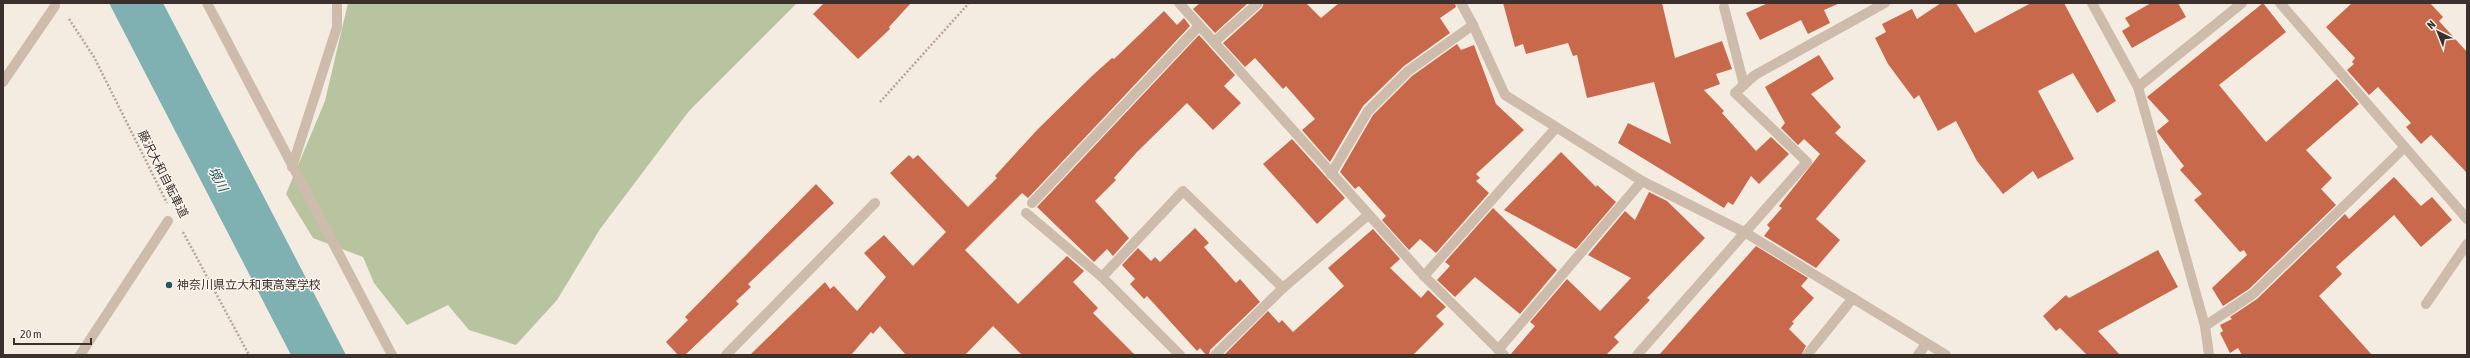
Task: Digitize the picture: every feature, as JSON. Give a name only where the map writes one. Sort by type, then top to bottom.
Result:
[{"type":"street","points":[[207,3],[392,355]]},
{"type":"street","points":[[292,167],[337,27],[337,3]]},
{"type":"street","points":[[1179,3],[1424,276],[1501,352],[1642,181]]},
{"type":"street","points":[[1214,42],[1258,3]]},
{"type":"street","points":[[1461,3],[1473,25],[1505,96],[1555,129],[1642,181],[1746,233],[1946,355]]},
{"type":"street","points":[[1637,355],[1808,162],[1735,93],[1756,75],[1885,3]]},
{"type":"street","points":[[2092,3],[2138,87],[2205,326],[2206,354]]},
{"type":"street","points":[[2138,87],[2242,3]]},
{"type":"street","points":[[2280,3],[2467,219]]},
{"type":"street","points":[[3,82],[55,6]]},
{"type":"street","points":[[1724,8],[1744,85]]},
{"type":"street","points":[[1331,174],[1368,110],[1408,71],[1473,25]]},
{"type":"street","points":[[1032,203],[1200,26]]},
{"type":"street","points":[[1424,276],[1555,129]]},
{"type":"street","points":[[2205,326],[2253,294],[2404,148]]},
{"type":"street","points":[[1102,277],[1183,191],[1283,288]]},
{"type":"street","points":[[726,355],[875,203]]},
{"type":"street","points":[[1026,213],[1102,277],[1180,355]]},
{"type":"street","points":[[1215,355],[1283,288],[1368,215]]},
{"type":"street","points":[[80,355],[168,221]]},
{"type":"street","points":[[2426,304],[2467,244]]},
{"type":"street","points":[[1807,355],[1853,298]]},
{"type":"street","points":[[1918,355],[1926,344]]},
{"type":"path","points":[[880,102],[969,3]]},
{"type":"path","name":"藤沢大和自転車道","points":[[67,15],[94,57],[170,208]]},
{"type":"path","name":"藤沢大和自転車道","points":[[181,228],[249,355]]},
{"type":"green space","points":[[348,3],[797,3],[689,111],[600,229],[557,300],[516,345],[469,330],[448,305],[407,325],[374,283],[363,257],[313,238],[286,194],[325,101]]},
{"type":"water","name":"境川","points":[[109,3],[163,3],[346,355],[291,355]]},
{"type":"building","points":[[824,3],[911,3],[889,27],[890,29],[858,59],[813,14]]},
{"type":"building","points":[[1200,3],[1248,3],[1215,33],[1193,9]]},
{"type":"building","points":[[1264,3],[1306,3],[1321,18],[1339,3],[1455,3],[1456,7],[1440,18],[1450,33],[1404,66],[1363,106],[1330,162],[1302,130],[1315,119],[1286,86],[1283,89],[1255,58],[1245,67],[1223,43],[1262,8]]},
{"type":"building","points":[[1503,3],[1662,3],[1675,58],[1722,41],[1732,69],[1716,74],[1720,84],[1704,90],[1724,111],[1722,113],[1756,151],[1771,137],[1789,154],[1759,184],[1751,176],[1733,205],[1728,202],[1724,208],[1618,143],[1628,123],[1671,144],[1654,82],[1587,98],[1577,55],[1573,56],[1568,43],[1526,54],[1523,44],[1515,47]]},
{"type":"building","points":[[1768,3],[1840,3],[1824,10],[1830,23],[1808,34],[1801,20],[1760,40],[1746,13]]},
{"type":"building","points":[[1941,3],[1956,3],[1975,33],[2031,3],[2064,3],[2116,101],[2097,113],[2073,73],[2038,91],[2074,159],[2038,179],[2033,171],[2003,194],[1977,161],[1956,121],[1938,131],[1919,95],[1914,99],[1888,64],[1875,38],[1886,32],[1882,24],[1912,9],[1917,19]]},
{"type":"building","points":[[2151,3],[2178,3],[2186,17],[2132,48],[2122,31],[2130,26],[2125,18]]},
{"type":"building","points":[[2263,3],[2286,32],[2219,85],[2266,142],[2337,79],[2359,104],[2306,150],[2332,178],[2321,189],[2336,205],[2249,289],[2223,306],[2212,288],[2247,255],[2244,250],[2240,252],[2194,200],[2202,194],[2180,170],[2184,166],[2157,131],[2169,121],[2147,97]]},
{"type":"building","points":[[2352,3],[2430,3],[2443,17],[2439,21],[2467,52],[2467,173],[2431,135],[2421,144],[2406,127],[2411,123],[2378,87],[2369,95],[2347,70],[2354,64],[2352,62],[2355,58],[2326,27]]},
{"type":"building","points":[[1164,11],[1177,25],[1184,18],[1190,26],[1028,198],[1022,193],[965,250],[1018,304],[1067,256],[1084,271],[1073,282],[1098,308],[1093,313],[1135,355],[1022,355],[993,326],[965,355],[906,355],[880,326],[873,334],[871,332],[851,355],[750,355],[825,282],[830,289],[834,286],[857,311],[886,277],[864,253],[884,235],[913,266],[946,232],[890,173],[909,155],[913,159],[918,155],[968,207],[997,178],[995,176],[1037,130],[1092,76],[1112,58],[1114,59]]},
{"type":"building","points":[[1199,35],[1235,75],[1224,86],[1241,103],[1213,130],[1187,103],[1137,152],[1114,178],[1116,180],[1095,201],[1129,238],[1113,256],[1107,249],[1094,262],[1037,207]]},
{"type":"building","points":[[1457,44],[1461,50],[1474,45],[1496,104],[1524,130],[1476,174],[1480,178],[1476,181],[1489,193],[1436,253],[1420,239],[1409,250],[1382,220],[1386,216],[1359,186],[1355,189],[1340,172],[1373,115],[1412,76]]},
{"type":"building","points":[[1819,55],[1834,79],[1811,94],[1841,127],[1835,133],[1866,161],[1816,219],[1840,240],[1816,268],[1764,236],[1770,228],[1767,225],[1782,208],[1779,206],[1820,154],[1804,139],[1798,145],[1781,128],[1785,123],[1765,87]]},
{"type":"building","points":[[1292,139],[1345,198],[1317,224],[1263,164]]},
{"type":"building","points":[[1561,152],[1596,187],[1597,185],[1616,202],[1576,249],[1504,210]]},
{"type":"building","points":[[2394,177],[2421,206],[2432,197],[2452,220],[2421,247],[2394,215],[2336,267],[2342,274],[2319,296],[2372,355],[2242,355],[2238,348],[2230,353],[2220,333],[2223,331],[2220,325],[2232,319],[2230,317],[2257,299],[2345,214],[2349,219]]},
{"type":"building","points":[[816,184],[834,203],[748,284],[751,287],[736,301],[739,304],[685,355],[678,355],[666,342],[688,320],[685,317]]},
{"type":"building","points":[[1649,192],[1667,201],[1705,238],[1647,298],[1650,300],[1614,337],[1619,342],[1606,355],[1510,355],[1535,326],[1530,322],[1567,279],[1600,311],[1631,278],[1588,255],[1625,211],[1635,220]]},
{"type":"building","points":[[1493,208],[1557,270],[1520,314],[1475,277],[1455,297],[1437,280],[1450,266],[1445,262]]},
{"type":"building","points":[[1195,228],[1209,243],[1204,247],[1236,283],[1240,279],[1260,302],[1210,350],[1209,355],[1206,355],[1200,348],[1197,351],[1147,296],[1144,299],[1130,284],[1135,279],[1122,265],[1138,248],[1151,261],[1155,257],[1160,262]]},
{"type":"building","points":[[1373,229],[1400,259],[1390,268],[1421,298],[1428,290],[1446,307],[1436,316],[1444,324],[1413,355],[1224,355],[1268,311],[1279,323],[1282,320],[1293,332],[1344,286],[1328,268]]},
{"type":"building","points":[[1756,246],[1808,278],[1801,286],[1814,298],[1792,322],[1794,323],[1789,329],[1806,346],[1801,355],[1659,355]]},
{"type":"building","points":[[2158,250],[2178,287],[2098,331],[2120,355],[2087,355],[2060,328],[2056,331],[2043,316],[2066,295],[2069,298]]},
{"type":"place","name":"神奈川県立大和東高等学校","points":[[169,285]]}]
